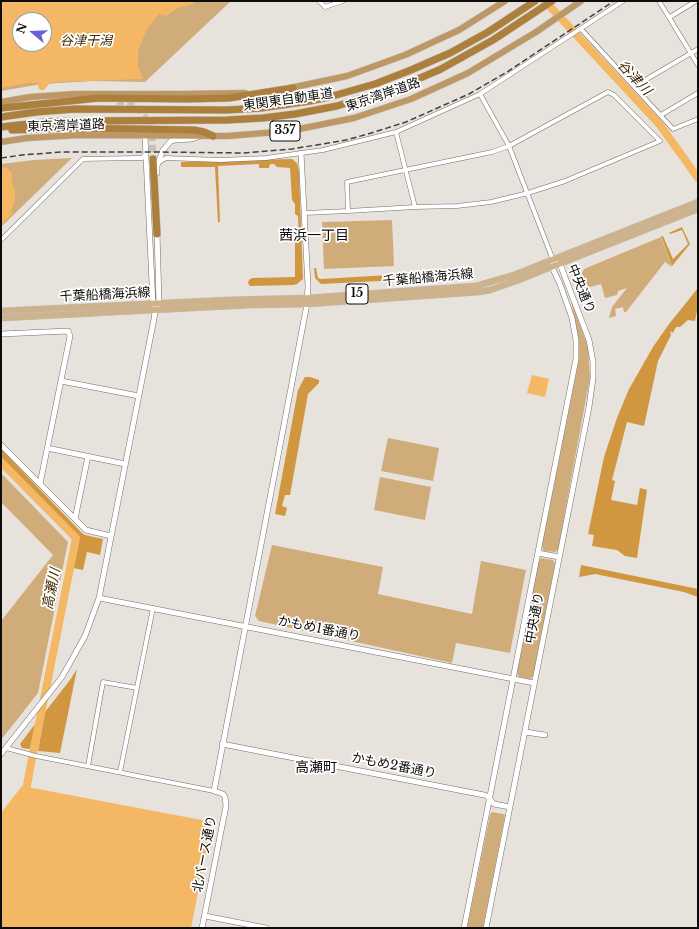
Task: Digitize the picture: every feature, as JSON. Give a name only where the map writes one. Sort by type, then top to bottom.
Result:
[{"type":"highway","points":[[69,102],[99,98],[229,98],[293,88],[347,76],[405,55],[459,30],[505,1]]},
{"type":"highway","name":"東関東自動車道","points":[[1,117],[36,112],[75,109],[228,110],[262,108],[310,101],[375,84],[424,65],[456,50],[535,1]]},
{"type":"highway","name":"東関東自動車道","points":[[1,127],[46,122],[255,118],[295,114],[324,109],[370,96],[420,78],[472,53],[552,1]]},
{"type":"highway","name":"東京湾岸道路","points":[[1,142],[54,136],[198,137],[281,132],[354,118],[392,106],[437,88],[468,73],[546,26],[581,1]]},
{"type":"highway","points":[[1,102],[30,97],[75,94],[217,94],[293,88]]},
{"type":"highway","points":[[1,108],[44,103],[117,102]]},
{"type":"highway","points":[[1,131],[75,128],[194,130],[213,136]]},
{"type":"highway","points":[[131,129],[142,131],[145,136]]},
{"type":"highway","points":[[156,160],[156,234]]},
{"type":"main road","name":"千葉船橋海浜線","points":[[1,311],[278,298],[308,301],[476,286],[514,275],[698,202]]},
{"type":"main road","name":"千葉船橋海浜線","points":[[1,318],[155,311],[478,292],[490,290],[516,281],[698,209]]},
{"type":"street","points":[[319,1],[325,7],[343,1]]},
{"type":"street","points":[[156,160],[166,158],[220,160],[266,158],[323,150],[396,132],[480,94],[623,1]]},
{"type":"street","points":[[659,1],[698,65]]},
{"type":"street","points":[[670,17],[696,1]]},
{"type":"street","points":[[581,29],[673,129],[698,119]]},
{"type":"street","points":[[635,86],[698,49]]},
{"type":"street","points":[[305,213],[457,206],[485,203],[528,193],[565,181],[660,141],[614,94],[608,92],[509,146],[492,152],[347,182],[348,211]]},
{"type":"street","points":[[661,115],[698,93]]},
{"type":"street","points":[[480,94],[509,146],[553,260]]},
{"type":"street","points":[[396,132],[415,207]]},
{"type":"street","points":[[145,136],[145,155],[156,304]]},
{"type":"street","points":[[156,160],[171,141],[188,140],[198,137]]},
{"type":"street","points":[[163,150],[168,157],[177,159]]},
{"type":"street","points":[[6,748],[36,756],[214,791],[308,301],[301,153]]},
{"type":"street","points":[[1,240],[81,160],[85,158],[142,158],[145,155]]},
{"type":"street","points":[[137,158],[144,161],[146,166]]},
{"type":"street","points":[[1,754],[62,677],[82,642],[99,598],[155,311],[156,234]]},
{"type":"street","name":"中央通り","points":[[464,928],[575,368],[575,332],[572,318],[560,284],[552,267],[553,260],[560,264],[589,340],[593,362],[593,378],[486,928]]},
{"type":"street","points":[[1,334],[68,331],[70,336],[40,484]]},
{"type":"street","points":[[61,380],[139,396]]},
{"type":"street","points":[[1,445],[86,530],[111,536]]},
{"type":"street","points":[[47,448],[125,464]]},
{"type":"street","points":[[75,519],[88,456]]},
{"type":"street","points":[[538,553],[558,557]]},
{"type":"street","name":"かもめ1番通り","points":[[99,598],[534,683]]},
{"type":"street","points":[[120,772],[153,608]]},
{"type":"street","points":[[88,766],[103,682],[137,688]]},
{"type":"street","points":[[525,732],[545,735]]},
{"type":"street","name":"かもめ2番通り","points":[[222,744],[484,795],[494,804],[510,807]]},
{"type":"street","name":"北バース通り","points":[[202,928],[226,806],[223,794],[214,791]]},
{"type":"street","points":[[205,916],[266,928]]},
{"type":"green space","name":"谷津干潟","points":[[1,1],[231,1],[145,82],[94,81],[42,84],[1,91]]},
{"type":"green space","points":[[72,158],[1,227],[1,164],[34,160]]},
{"type":"green space","points":[[392,220],[394,266],[324,269],[322,222]]},
{"type":"green space","points":[[661,237],[672,267],[665,262],[626,312],[624,312],[623,307],[615,309],[616,316],[609,318],[612,307],[627,288],[618,291],[617,295],[605,298],[601,284],[583,289],[579,278],[584,269]]},
{"type":"green space","points":[[571,300],[588,347],[590,377],[558,550],[555,552],[544,551],[542,546],[579,359],[577,331]]},
{"type":"green space","points":[[388,438],[439,448],[433,481],[381,471]]},
{"type":"green space","points":[[1,473],[68,542],[38,693],[1,740],[1,621],[53,555],[1,502]]},
{"type":"green space","points":[[380,477],[431,487],[425,520],[374,510]]},
{"type":"green space","points":[[272,545],[383,567],[378,594],[472,614],[481,561],[526,570],[510,653],[456,643],[452,663],[259,621],[255,616]]},
{"type":"green space","points":[[541,558],[553,560],[555,564],[533,676],[530,679],[519,677],[517,673],[539,561]]},
{"type":"green space","points":[[492,812],[505,815],[483,928],[467,928],[490,815]]},
{"type":"shaded area","name":"谷津干潟","points":[[1,1],[195,1],[193,4],[178,8],[166,16],[159,14],[147,29],[138,51],[138,66],[143,79],[28,83],[1,88]]},
{"type":"shaded area","points":[[292,159],[297,163],[299,171],[303,279],[297,284],[293,285],[250,286],[248,283],[252,278],[295,277],[295,241],[299,240],[298,216],[295,214],[295,204],[292,200],[290,168],[277,167],[274,164],[270,164],[269,168],[259,168],[259,164],[218,166],[220,222],[218,222],[215,167],[181,167],[181,162]]},
{"type":"shaded area","points":[[5,167],[12,173],[12,184],[15,190],[15,200],[11,211],[13,213],[1,225],[1,168]]},
{"type":"shaded area","points":[[682,227],[690,244],[672,266],[661,236],[663,236],[673,259],[688,244],[682,230],[669,233]]},
{"type":"shaded area","points":[[314,268],[316,268],[318,278],[321,279],[440,272],[440,278],[321,284],[315,278]]},
{"type":"shaded area","points":[[698,288],[698,306],[695,321],[688,320],[680,327],[676,327],[673,333],[670,331],[671,335],[658,361],[644,426],[627,422],[612,480],[615,481],[611,500],[637,505],[640,488],[647,490],[637,558],[625,556],[617,550],[592,546],[594,535],[588,534],[604,457],[617,418],[629,389],[653,347],[669,324]]},
{"type":"shaded area","points":[[532,375],[549,379],[545,397],[527,393]]},
{"type":"shaded area","points":[[305,377],[319,380],[319,383],[308,394],[290,495],[285,495],[282,506],[287,508],[285,516],[275,514],[298,390]]},
{"type":"shaded area","points":[[1,449],[82,533],[103,539],[100,555],[87,552],[83,570],[73,568],[79,537],[1,459]]},
{"type":"shaded area","points":[[581,565],[698,589],[698,597],[684,592],[595,574],[579,577]]},
{"type":"shaded area","points":[[77,669],[60,753],[38,751],[45,712]]},
{"type":"shaded area","points":[[35,724],[30,749],[22,748],[20,744]]},
{"type":"shaded area","points":[[22,786],[212,822],[191,928],[1,928],[1,813]]},
{"type":"waterway","name":"谷津川","points":[[545,1],[660,125],[698,178]]},
{"type":"waterway","name":"高瀬川","points":[[42,86],[53,74]]},
{"type":"waterway","name":"高瀬川","points":[[1,462],[76,538],[34,749]]},
{"type":"waterway","name":"高瀬川","points":[[25,796],[33,753]]},
{"type":"tunnel","points":[[117,102],[128,103],[136,106],[146,119],[151,129],[153,159]]},
{"type":"railway","points":[[1,158],[62,152],[243,153],[292,149],[346,140],[406,122],[469,94],[507,72],[614,1]]},
{"type":"district","name":"茜浜一丁目","points":[[314,236]]},
{"type":"district","name":"高瀬町","points":[[316,768]]}]
